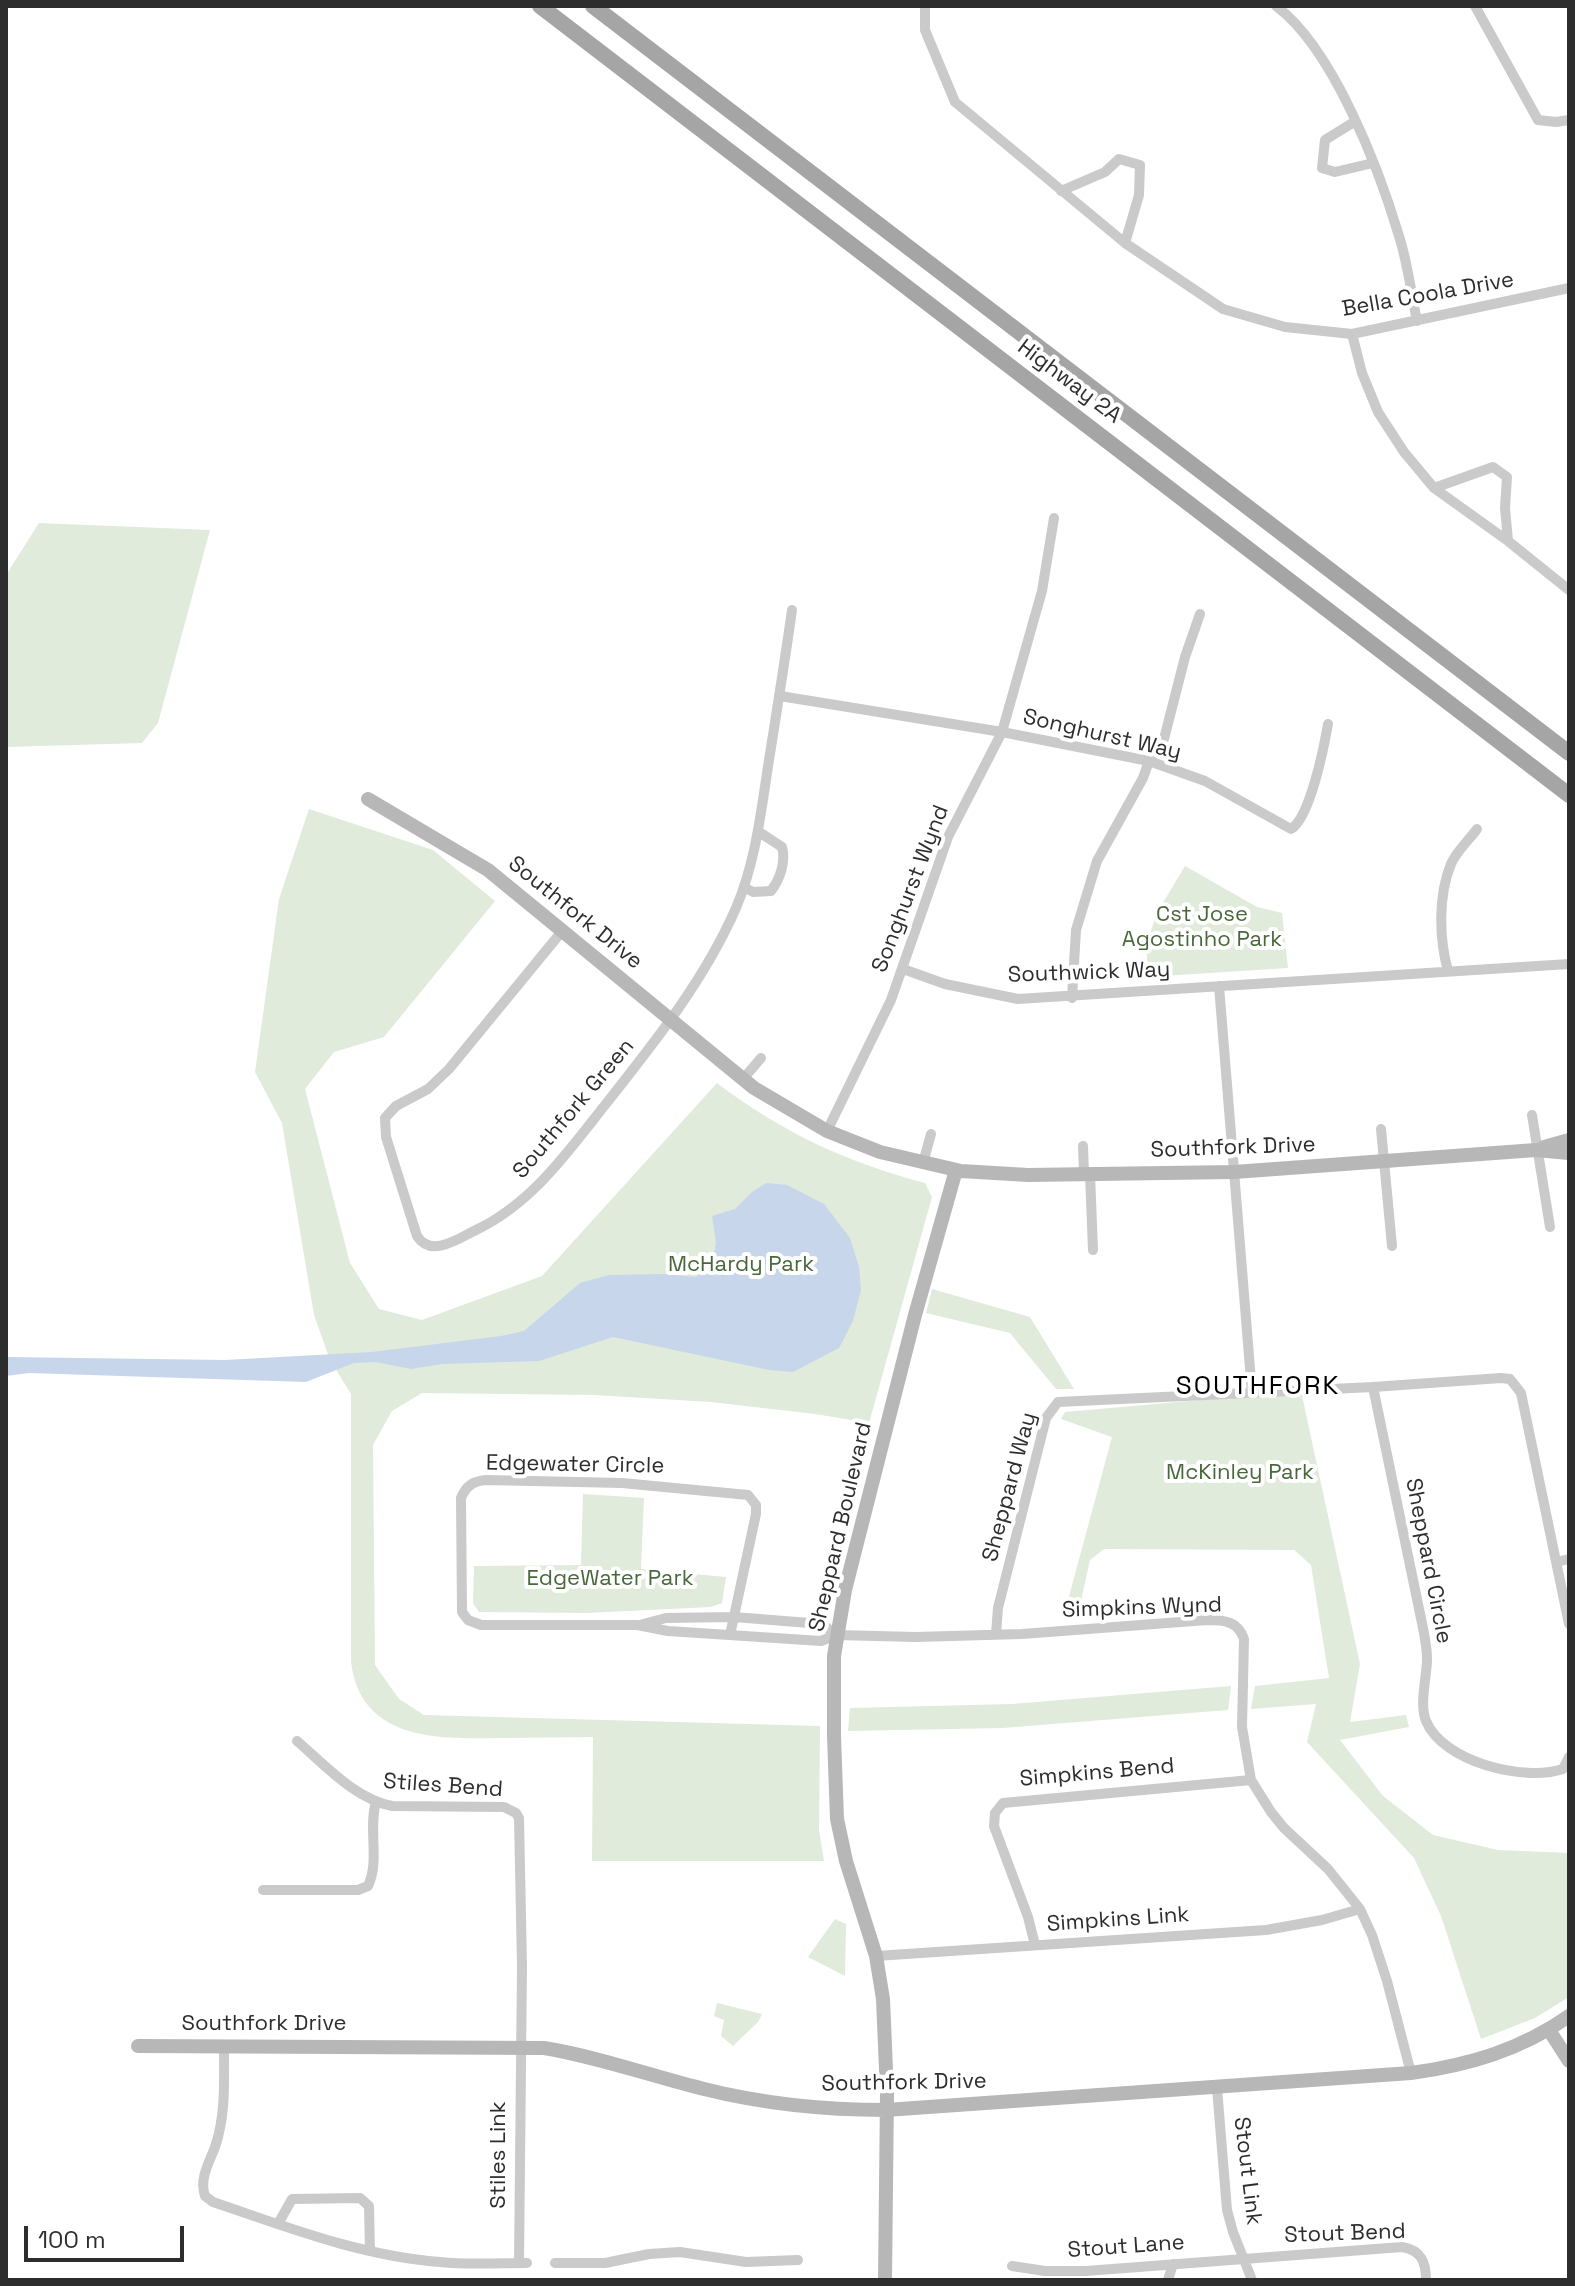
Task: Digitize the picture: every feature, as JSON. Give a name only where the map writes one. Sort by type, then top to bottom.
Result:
[{"type":"main road","name":"Highway 2A","points":[[540,6],[1569,795]]},
{"type":"main road","name":"Highway 2A","points":[[593,6],[1569,753]]},
{"type":"street","name":"Bella Coola Drive","points":[[925,6],[925,30],[955,102],[1125,243],[1223,309],[1285,327],[1352,334],[1569,288]]},
{"type":"street","points":[[1276,6],[1295,20],[1330,70],[1373,163],[1400,238],[1417,321]]},
{"type":"street","points":[[1475,6],[1538,120],[1569,120]]},
{"type":"street","points":[[1354,122],[1325,140],[1322,168],[1335,172],[1373,163]]},
{"type":"street","points":[[1061,191],[1105,172],[1119,159],[1140,165],[1139,195],[1125,243]]},
{"type":"street","points":[[1352,334],[1362,373],[1378,412],[1404,452],[1434,488],[1569,590]]},
{"type":"street","points":[[1434,488],[1493,467],[1507,477],[1505,508],[1508,541]]},
{"type":"street","name":"Songhurst Wynd","points":[[827,1131],[891,1000],[948,837],[1002,732],[1042,591],[1054,518]]},
{"type":"street","points":[[672,1021],[713,953],[744,887],[759,832],[792,610]]},
{"type":"street","points":[[1072,998],[1076,930],[1097,861],[1143,778],[1149,761],[1164,739],[1185,657],[1200,614]]},
{"type":"street","name":"Songhurst Way","points":[[780,696],[1002,732],[1149,761],[1205,781],[1291,829],[1298,825],[1314,784],[1328,724]]},
{"type":"street","name":"Southfork Drive","points":[[368,799],[488,870],[743,1079],[852,1143],[956,1170],[1005,1175],[1234,1172],[1536,1150],[1569,1153]]},
{"type":"street","points":[[1448,971],[1442,926],[1444,886],[1452,861],[1477,829]]},
{"type":"street","points":[[744,887],[753,892],[771,891],[782,869],[782,847],[759,832]]},
{"type":"street","name":"Southfork Green","points":[[563,930],[449,1069],[428,1089],[396,1106],[385,1118],[386,1137],[421,1242],[438,1247],[452,1242],[491,1223],[526,1197],[557,1165],[672,1021]]},
{"type":"street","name":"Southwick Way","points":[[903,969],[984,994],[1018,999],[1072,998],[1569,964]]},
{"type":"street","points":[[1219,986],[1252,1393],[1510,1379],[1521,1393],[1569,1624]]},
{"type":"street","points":[[743,1079],[761,1058]]},
{"type":"street","points":[[1532,1115],[1550,1227]]},
{"type":"street","points":[[1381,1129],[1392,1246]]},
{"type":"street","points":[[923,1163],[931,1134]]},
{"type":"street","name":"Southfork Drive","points":[[1536,1150],[1569,1140]]},
{"type":"street","points":[[1083,1146],[1093,1250]]},
{"type":"street","name":"Sheppard Boulevard","points":[[885,2280],[885,2032],[876,1956],[846,1861],[837,1819],[834,1715],[836,1635],[911,1330],[956,1170]]},
{"type":"street","name":"Sheppard Circle","points":[[1373,1387],[1423,1628],[1427,1659],[1426,1721],[1440,1739],[1454,1749],[1492,1767],[1520,1773],[1555,1771],[1563,1769],[1569,1757]]},
{"type":"street","name":"Sheppard Way","points":[[996,1634],[998,1608],[1046,1418],[1053,1406],[1069,1400],[1252,1393]]},
{"type":"street","name":"Edgewater Circle","points":[[637,1625],[481,1625],[464,1617],[461,1603],[463,1492],[472,1483],[486,1480],[622,1483],[748,1495],[756,1505],[756,1514],[730,1635]]},
{"type":"street","points":[[1556,1562],[1569,1559]]},
{"type":"street","points":[[637,1625],[666,1618],[734,1617],[822,1624],[836,1635]]},
{"type":"street","name":"Simpkins Wynd","points":[[836,1635],[916,1637],[1207,1620],[1231,1622],[1242,1632],[1244,1639],[1242,1727],[1251,1780],[1284,1828],[1328,1869],[1360,1909],[1372,1935],[1411,2073]]},
{"type":"street","points":[[637,1625],[668,1631],[821,1641],[836,1635]]},
{"type":"street","name":"Stiles Bend","points":[[297,1741],[364,1797],[376,1802],[392,1806],[504,1807],[516,1813],[519,1818],[522,1978],[519,2046]]},
{"type":"street","name":"Simpkins Bend","points":[[1035,1945],[1025,1907],[994,1826],[995,1813],[1003,1803],[1251,1780]]},
{"type":"street","points":[[263,1890],[358,1890],[368,1886],[372,1876],[372,1823],[376,1802]]},
{"type":"street","name":"Simpkins Link","points":[[876,1956],[1266,1930],[1309,1924],[1360,1909]]},
{"type":"street","name":"Southfork Drive","points":[[138,2046],[519,2046],[584,2055],[740,2097],[808,2107],[886,2110],[1411,2073],[1483,2059],[1549,2030],[1569,2016]]},
{"type":"street","points":[[1549,2030],[1569,2061]]},
{"type":"street","points":[[224,2046],[223,2110],[203,2188],[205,2196],[213,2202],[311,2236],[370,2251],[369,2206],[360,2198],[292,2199],[287,2203],[278,2224]]},
{"type":"street","name":"Stiles Link","points":[[370,2251],[443,2263],[523,2263],[519,2046]]},
{"type":"street","name":"Stout Link","points":[[1217,2088],[1227,2210],[1252,2280]]},
{"type":"street","name":"Stout Bend","points":[[1243,2258],[1402,2247],[1422,2257],[1426,2280]]},
{"type":"street","points":[[555,2263],[605,2263],[649,2254],[680,2252],[746,2262],[798,2260]]},
{"type":"street","name":"Stout Lane","points":[[1012,2266],[1088,2275],[1243,2258]]},
{"type":"street","points":[[1168,2280],[1173,2264]]},
{"type":"green space","points":[[39,523],[210,530],[158,723],[142,743],[6,747],[6,575]]},
{"type":"green space","name":"McHardy Park","points":[[309,809],[433,850],[495,901],[384,1037],[334,1052],[305,1089],[350,1263],[379,1309],[422,1320],[542,1276],[717,1083],[766,1117],[816,1144],[868,1166],[925,1183],[932,1197],[869,1423],[711,1402],[594,1395],[422,1393],[392,1411],[373,1445],[375,1665],[399,1699],[424,1715],[820,1726],[819,1830],[824,1861],[592,1861],[593,1737],[431,1736],[388,1722],[370,1708],[358,1689],[351,1662],[351,1394],[330,1360],[314,1315],[282,1123],[255,1072],[279,899]]},
{"type":"green space","name":"Cst Jose Agostinho Park","points":[[1185,866],[1257,907],[1282,913],[1288,968],[1147,977],[1147,942],[1158,911]]},
{"type":"green space","points":[[932,1289],[1030,1317],[1074,1389],[1056,1389],[1010,1333],[926,1313]]},
{"type":"green space","name":"McKinley Park","points":[[1301,1391],[1360,1664],[1350,1722],[1406,1715],[1409,1727],[1340,1740],[1383,1796],[1433,1835],[1498,1850],[1569,1853],[1569,1997],[1535,2018],[1481,2039],[1441,1916],[1414,1858],[1307,1742],[1316,1704],[1251,1709],[1255,1686],[1329,1678],[1311,1565],[1294,1550],[1104,1549],[1090,1560],[1078,1614],[1064,1615],[1112,1437],[1061,1419],[1065,1412]]},
{"type":"green space","name":"EdgeWater Park","points":[[583,1494],[644,1498],[641,1569],[726,1577],[722,1603],[711,1607],[586,1613],[479,1612],[473,1603],[474,1566],[581,1565]]},
{"type":"green space","points":[[1231,1686],[1228,1710],[1003,1728],[848,1731],[850,1708],[1012,1704]]},
{"type":"green space","points":[[835,1919],[846,1924],[845,1976],[808,1957]]},
{"type":"green space","points":[[717,2003],[762,2014],[758,2022],[733,2046],[721,2036],[724,2020],[714,2016]]},
{"type":"water","points":[[766,1183],[787,1185],[824,1204],[850,1238],[859,1267],[861,1290],[853,1321],[839,1348],[793,1372],[769,1370],[613,1337],[539,1361],[442,1364],[411,1369],[376,1362],[354,1363],[306,1382],[29,1373],[6,1376],[6,1357],[225,1360],[372,1352],[524,1331],[580,1283],[609,1275],[696,1277],[712,1264],[716,1243],[712,1216],[735,1209]]},
{"type":"district","name":"SOUTHFORK","points":[[1258,1387]]}]
